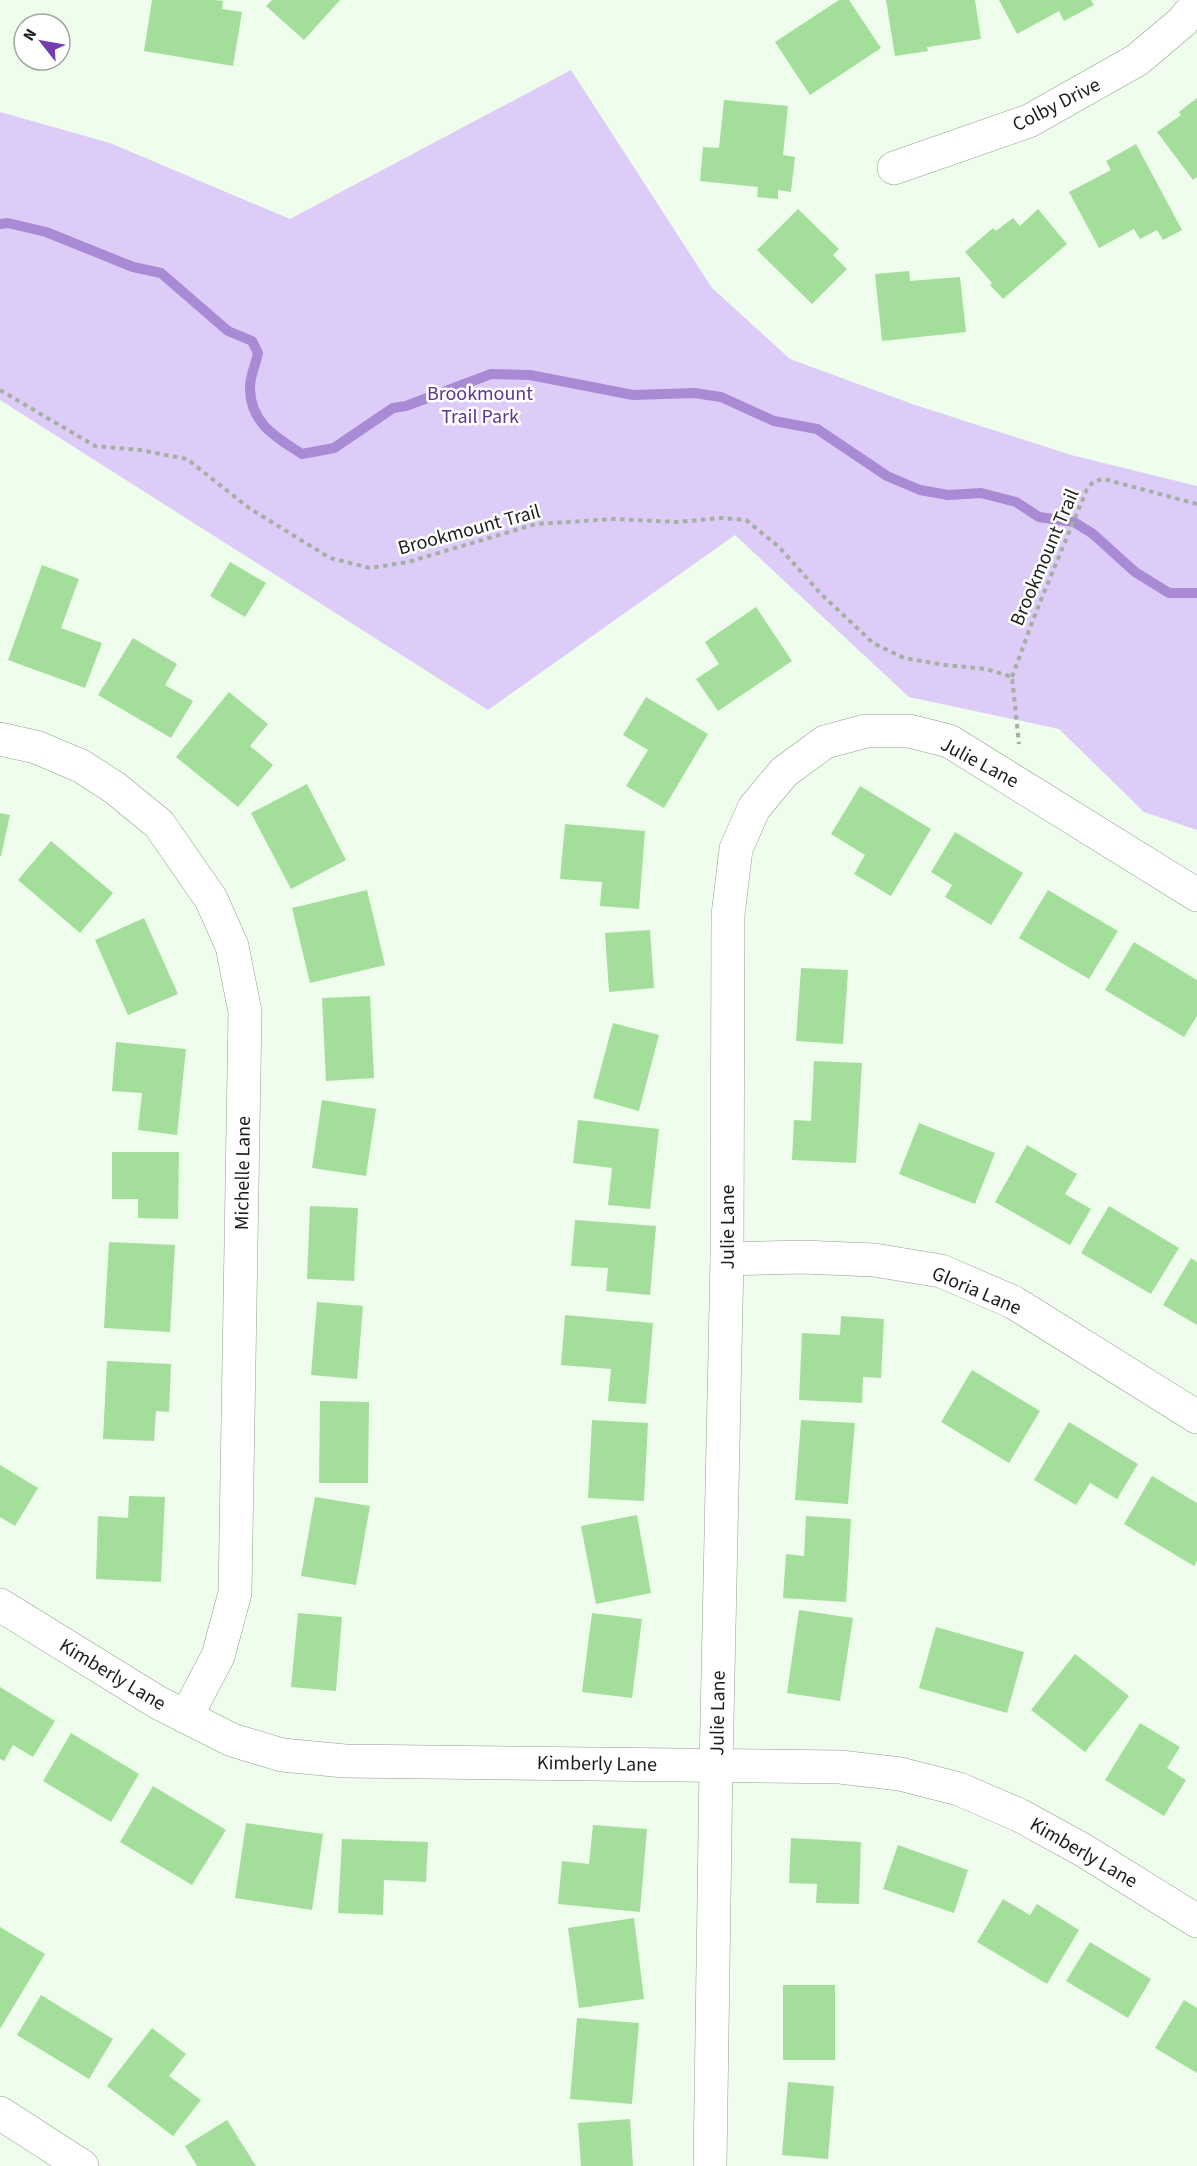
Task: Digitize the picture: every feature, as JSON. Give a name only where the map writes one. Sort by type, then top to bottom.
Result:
[{"type":"street","name":"Colby Drive","points":[[894,168],[1029,122],[1137,60],[1182,22],[1197,4]]},
{"type":"street","name":"Julie Lane","points":[[710,2166],[727,1259],[728,915],[736,849],[754,808],[784,772],[825,742],[866,731],[909,731],[949,741],[1197,895]]},
{"type":"street","name":"Michelle Lane","points":[[0,739],[36,747],[81,766],[115,788],[159,825],[211,899],[232,946],[245,1012],[235,1593],[218,1656],[186,1718]]},
{"type":"street","name":"Gloria Lane","points":[[727,1259],[802,1257],[874,1260],[941,1271],[1013,1302],[1197,1417]]},
{"type":"street","name":"Kimberly Lane","points":[[0,1605],[186,1718],[232,1740],[282,1755],[345,1761],[840,1767],[900,1774],[959,1789],[1019,1815],[1083,1850],[1197,1921]]},
{"type":"street","points":[[0,2113],[82,2166]]},
{"type":"path","name":"Brookmount Trail","points":[[0,390],[95,446],[140,450],[188,459],[249,508],[330,558],[370,568],[408,562],[536,524],[614,519],[678,522],[720,518],[746,520],[780,547],[821,594],[873,643],[904,658],[986,669],[1012,677]]},
{"type":"path","name":"Brookmount Trail","points":[[1008,776],[1019,752],[1012,677],[1087,489],[1094,481],[1104,478],[1197,504]]},
{"type":"green space","name":"Brookmount Trail Park","points":[[571,70],[712,288],[790,359],[915,405],[1071,455],[1197,486],[1197,830],[1144,812],[1059,729],[909,697],[735,535],[488,710],[0,400],[0,112],[110,143],[290,219]]},
{"type":"building","points":[[152,0],[223,1],[222,9],[242,12],[233,66],[144,51]]},
{"type":"building","points":[[272,0],[340,0],[304,40],[266,6]]},
{"type":"building","points":[[839,0],[849,0],[881,48],[810,95],[775,42]]},
{"type":"building","points":[[886,0],[975,0],[981,39],[927,47],[928,51],[895,56]]},
{"type":"building","points":[[999,0],[1091,0],[1094,5],[1064,21],[1059,11],[1017,34]]},
{"type":"building","points":[[1197,98],[1197,177],[1193,180],[1157,132],[1181,115],[1179,112]]},
{"type":"building","points":[[724,100],[788,106],[783,155],[795,157],[791,192],[778,190],[778,199],[757,197],[758,187],[700,181],[703,147],[719,148]]},
{"type":"building","points":[[1136,144],[1182,230],[1163,240],[1157,230],[1140,239],[1134,229],[1099,248],[1069,192],[1111,170],[1106,161]]},
{"type":"building","points":[[798,209],[839,249],[833,255],[847,269],[812,304],[757,250]]},
{"type":"building","points":[[1038,209],[1067,244],[1003,299],[965,252],[993,228],[996,231],[1013,218],[1020,226]]},
{"type":"building","points":[[909,271],[910,281],[960,277],[966,332],[882,341],[875,274]]},
{"type":"building","points":[[230,562],[266,583],[245,617],[210,596]]},
{"type":"building","points":[[42,565],[79,579],[61,628],[102,643],[85,688],[8,660]]},
{"type":"building","points":[[756,607],[792,661],[718,711],[696,679],[719,664],[705,642]]},
{"type":"building","points":[[133,638],[177,664],[165,685],[193,701],[171,738],[98,695]]},
{"type":"building","points":[[229,692],[268,724],[250,746],[273,765],[238,807],[176,757]]},
{"type":"building","points":[[646,697],[708,734],[664,808],[626,786],[648,750],[623,735]]},
{"type":"building","points":[[307,784],[346,860],[291,889],[251,813]]},
{"type":"building","points":[[860,786],[931,829],[891,896],[854,874],[865,855],[831,834]]},
{"type":"building","points":[[0,813],[10,815],[1,856],[0,856]]},
{"type":"building","points":[[565,824],[645,831],[639,909],[600,906],[602,882],[560,879]]},
{"type":"building","points":[[955,832],[1023,873],[991,925],[945,897],[952,885],[931,872]]},
{"type":"building","points":[[51,841],[113,893],[80,933],[18,880]]},
{"type":"building","points":[[367,890],[385,965],[310,983],[292,908]]},
{"type":"building","points":[[1048,890],[1118,931],[1089,979],[1019,938]]},
{"type":"building","points":[[144,918],[178,994],[128,1015],[95,940]]},
{"type":"building","points":[[650,930],[654,988],[609,992],[605,933]]},
{"type":"building","points":[[1134,942],[1197,980],[1197,1016],[1184,1037],[1105,990]]},
{"type":"building","points":[[801,968],[848,970],[843,1044],[796,1041]]},
{"type":"building","points":[[370,996],[374,1078],[326,1081],[322,998]]},
{"type":"building","points":[[613,1023],[659,1035],[639,1111],[593,1098]]},
{"type":"building","points":[[116,1042],[186,1049],[177,1135],[138,1130],[142,1093],[112,1091]]},
{"type":"building","points":[[814,1061],[862,1063],[856,1163],[792,1160],[794,1120],[811,1121]]},
{"type":"building","points":[[322,1100],[376,1109],[366,1176],[312,1168]]},
{"type":"building","points":[[578,1120],[659,1129],[650,1209],[608,1205],[612,1168],[573,1163]]},
{"type":"building","points":[[919,1123],[995,1153],[975,1204],[899,1174]]},
{"type":"building","points":[[1027,1145],[1077,1174],[1065,1194],[1091,1209],[1070,1245],[995,1202]]},
{"type":"building","points":[[112,1152],[179,1152],[178,1219],[138,1218],[138,1199],[112,1199]]},
{"type":"building","points":[[310,1206],[358,1208],[354,1281],[307,1279]]},
{"type":"building","points":[[1109,1206],[1179,1248],[1151,1294],[1081,1253]]},
{"type":"building","points":[[575,1220],[656,1226],[650,1295],[606,1291],[608,1268],[571,1266]]},
{"type":"building","points":[[109,1242],[175,1245],[170,1332],[104,1328]]},
{"type":"building","points":[[1191,1258],[1197,1262],[1197,1325],[1163,1305]]},
{"type":"building","points":[[317,1302],[363,1306],[357,1379],[311,1375]]},
{"type":"building","points":[[565,1315],[653,1323],[646,1404],[608,1401],[611,1369],[561,1365]]},
{"type":"building","points":[[841,1316],[884,1319],[881,1378],[863,1377],[862,1403],[799,1400],[802,1333],[840,1335]]},
{"type":"building","points":[[107,1361],[171,1364],[169,1412],[156,1411],[154,1441],[103,1439]]},
{"type":"building","points":[[972,1370],[1040,1411],[1009,1463],[941,1422]]},
{"type":"building","points":[[320,1401],[369,1402],[368,1483],[319,1483]]},
{"type":"building","points":[[592,1420],[648,1423],[644,1501],[588,1498]]},
{"type":"building","points":[[801,1420],[855,1423],[848,1504],[795,1500]]},
{"type":"building","points":[[1069,1422],[1138,1464],[1117,1499],[1090,1483],[1076,1505],[1034,1480]]},
{"type":"building","points":[[0,1465],[38,1488],[15,1526],[0,1517]]},
{"type":"building","points":[[1152,1476],[1197,1503],[1197,1561],[1194,1566],[1124,1524]]},
{"type":"building","points":[[129,1496],[165,1497],[161,1582],[96,1579],[98,1516],[128,1518]]},
{"type":"building","points":[[315,1497],[370,1506],[356,1585],[301,1576]]},
{"type":"building","points":[[637,1515],[651,1593],[596,1604],[581,1526]]},
{"type":"building","points":[[806,1516],[851,1519],[846,1602],[783,1598],[786,1554],[804,1556]]},
{"type":"building","points":[[799,1610],[853,1618],[840,1701],[787,1693]]},
{"type":"building","points":[[298,1613],[342,1617],[336,1691],[291,1687]]},
{"type":"building","points":[[592,1613],[642,1619],[632,1698],[582,1692]]},
{"type":"building","points":[[936,1627],[1024,1652],[1007,1713],[919,1688]]},
{"type":"building","points":[[1075,1654],[1129,1696],[1085,1752],[1031,1710]]},
{"type":"building","points":[[0,1687],[55,1721],[33,1757],[13,1745],[4,1761],[0,1759]]},
{"type":"building","points":[[1140,1723],[1180,1747],[1167,1768],[1186,1780],[1164,1816],[1105,1780]]},
{"type":"building","points":[[71,1733],[139,1774],[111,1822],[43,1781]]},
{"type":"building","points":[[153,1786],[226,1830],[192,1885],[120,1842]]},
{"type":"building","points":[[246,1823],[323,1834],[312,1910],[235,1898]]},
{"type":"building","points":[[593,1825],[647,1829],[640,1912],[558,1904],[562,1861],[589,1864]]},
{"type":"building","points":[[791,1838],[861,1842],[859,1904],[816,1903],[817,1884],[789,1883]]},
{"type":"building","points":[[342,1839],[428,1842],[426,1882],[384,1880],[383,1915],[338,1913]]},
{"type":"building","points":[[898,1845],[968,1870],[954,1913],[883,1889]]},
{"type":"building","points":[[1003,1899],[1030,1915],[1037,1904],[1079,1930],[1047,1984],[977,1942]]},
{"type":"building","points":[[634,1918],[644,1999],[579,2008],[568,1928]]},
{"type":"building","points":[[0,1927],[45,1954],[0,2029]]},
{"type":"building","points":[[1090,1942],[1151,1979],[1128,2018],[1066,1981]]},
{"type":"building","points":[[783,1985],[835,1985],[835,2060],[783,2060]]},
{"type":"building","points":[[41,1995],[113,2039],[89,2079],[17,2035]]},
{"type":"building","points":[[1184,2000],[1197,2008],[1197,2073],[1155,2048]]},
{"type":"building","points":[[577,2018],[639,2023],[632,2104],[570,2099]]},
{"type":"building","points":[[152,2028],[186,2054],[169,2076],[201,2100],[173,2136],[107,2086]]},
{"type":"building","points":[[788,2082],[834,2086],[828,2159],[782,2155]]},
{"type":"building","points":[[630,2119],[633,2166],[581,2166],[578,2123]]},
{"type":"building","points":[[227,2120],[256,2166],[197,2166],[185,2146]]},
{"type":"waterway","points":[[0,224],[8,223],[46,232],[133,267],[161,273],[228,331],[252,341],[258,353],[250,385],[251,401],[255,412],[274,435],[302,454],[334,448],[393,408],[406,406],[491,374],[530,375],[633,395],[694,393],[721,397],[774,421],[817,429],[887,476],[920,490],[948,495],[981,493],[1016,502],[1039,517],[1074,522],[1093,534],[1135,572],[1169,593],[1197,593]]}]
